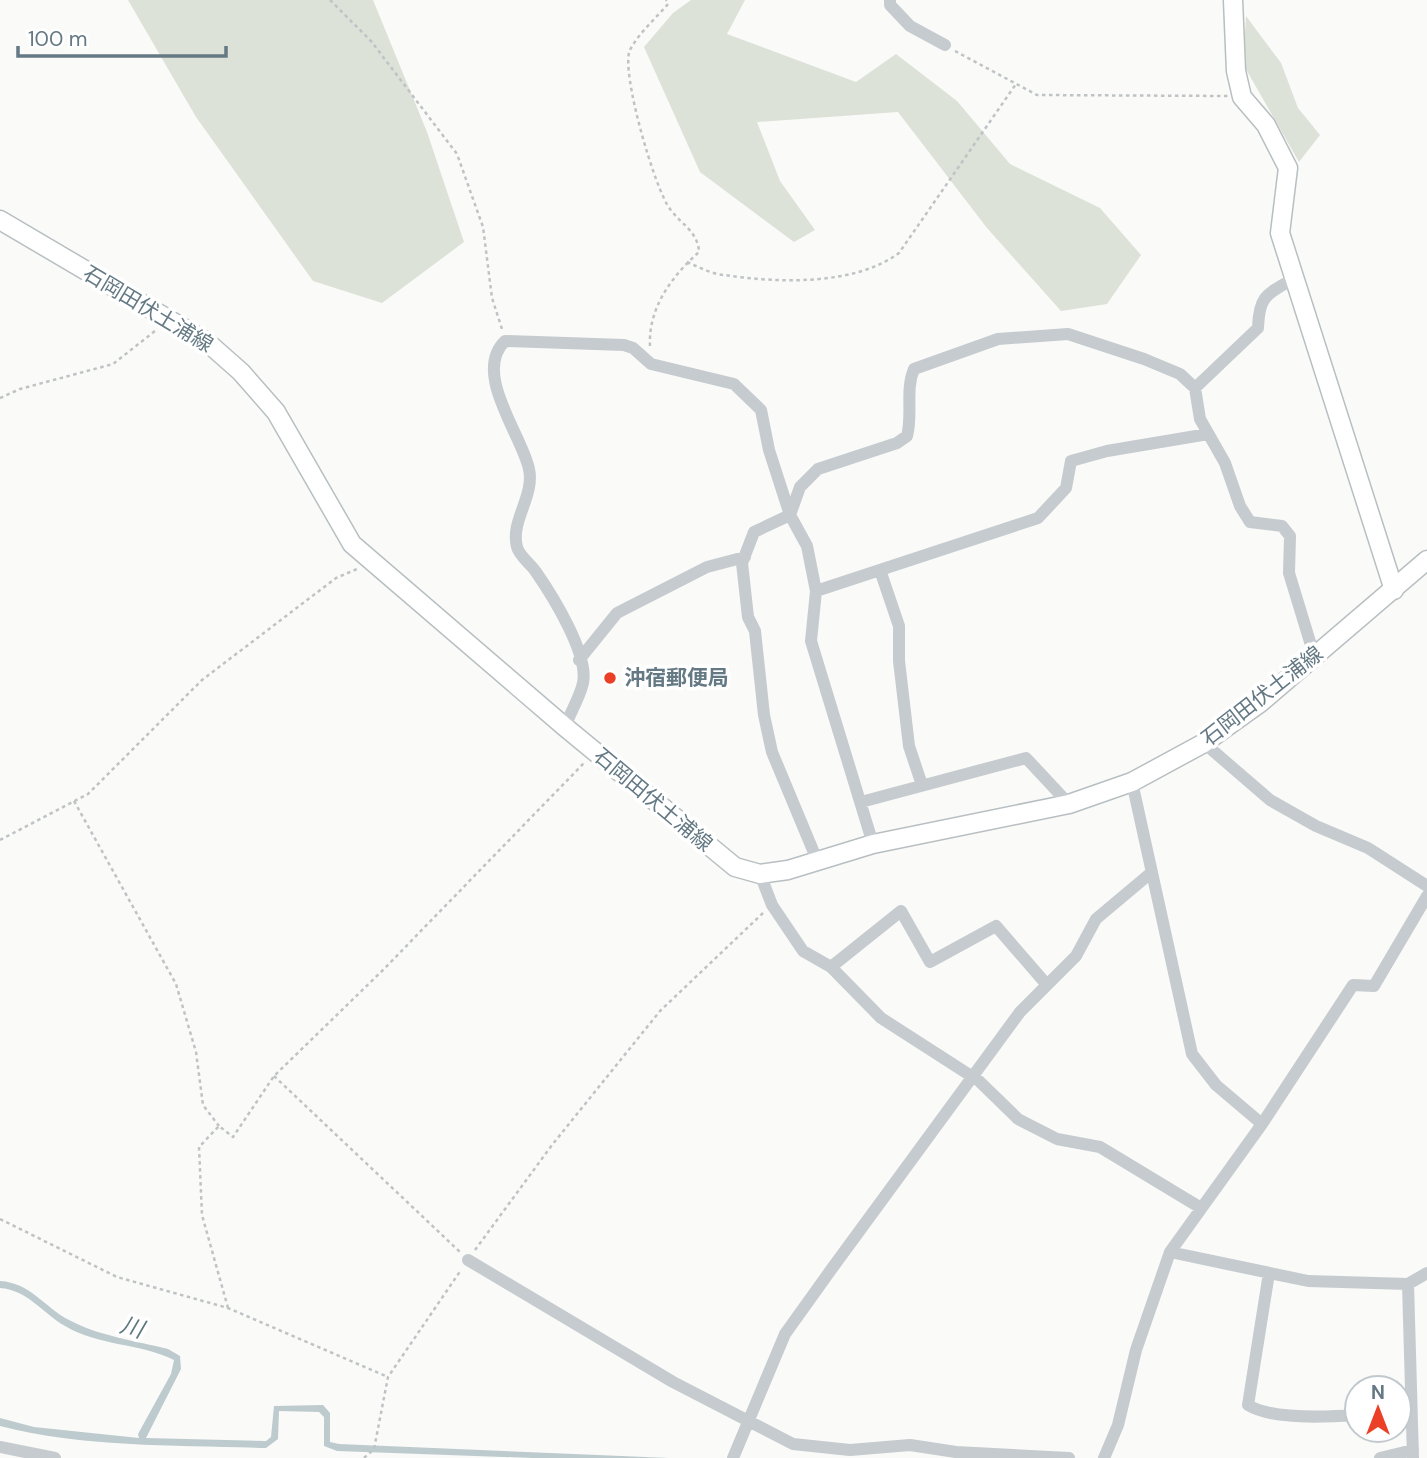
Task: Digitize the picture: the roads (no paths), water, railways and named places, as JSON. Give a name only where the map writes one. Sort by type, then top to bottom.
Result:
[{"type":"main road","points":[[1233,0],[1236,71],[1241,97],[1266,125],[1288,168],[1280,233],[1394,590]]},
{"type":"main road","name":"石岡田伏土浦線","points":[[0,220],[216,349],[242,372],[276,412],[352,544],[565,727],[735,867],[760,874],[873,844],[1069,804],[1132,782],[1204,743],[1260,703],[1427,560]]},
{"type":"street","points":[[890,0],[890,5],[910,26],[945,45]]},
{"type":"street","points":[[1195,388],[1258,328],[1259,307],[1264,297],[1296,278]]},
{"type":"street","points":[[817,860],[772,752],[764,715],[755,631],[748,617],[742,563],[754,533],[790,515],[800,487],[818,469],[897,443],[907,436],[912,417],[909,381],[914,369],[998,339],[1068,334],[1180,374],[1195,388],[1200,419],[1250,522],[1282,526],[1290,536],[1289,573],[1314,655]]},
{"type":"street","points":[[565,727],[583,681],[572,632],[535,570],[517,549],[516,531],[528,495],[530,470],[497,394],[495,355],[505,341],[624,345],[633,348],[651,364],[734,384],[761,410],[769,450],[790,515],[807,546],[816,591],[811,640],[873,844]]},
{"type":"street","points":[[816,591],[1038,518],[1066,488],[1071,461],[1107,451],[1208,434]]},
{"type":"street","points":[[579,660],[617,613],[707,567],[745,557]]},
{"type":"street","points":[[880,570],[899,626],[899,661],[909,746],[922,785]]},
{"type":"street","points":[[1204,743],[1270,800],[1316,826],[1368,848],[1427,886]]},
{"type":"street","points":[[861,802],[1026,758],[1069,804]]},
{"type":"street","points":[[1132,782],[1192,1054],[1216,1085],[1262,1124]]},
{"type":"street","points":[[733,1458],[785,1334],[970,1076],[1020,1013],[1076,956],[1096,919],[1152,872]]},
{"type":"street","points":[[760,874],[772,905],[803,951],[831,967],[881,1018],[970,1076],[1018,1119],[1057,1139],[1100,1147],[1201,1208]]},
{"type":"street","points":[[1104,1458],[1118,1424],[1136,1350],[1170,1252],[1262,1124],[1353,985],[1374,986],[1427,896]]},
{"type":"street","points":[[831,967],[901,911],[930,962],[996,926],[1047,985]]},
{"type":"street","points":[[1170,1252],[1308,1281],[1408,1284],[1427,1273]]},
{"type":"street","points":[[468,1260],[673,1382],[749,1418],[793,1444],[850,1450],[910,1445],[956,1452],[1069,1458]]},
{"type":"street","points":[[1269,1273],[1248,1405],[1261,1413],[1325,1418],[1343,1416]]},
{"type":"street","points":[[1406,1374],[1408,1284]]},
{"type":"street","points":[[1413,1429],[1427,1428]]},
{"type":"street","points":[[0,1447],[55,1458]]},
{"type":"street","points":[[1380,1458],[1413,1454]]},
{"type":"place","name":"沖宿郵便局","points":[[610,678]]},
{"type":"water label","name":"川","points":[[132,1327]]}]
